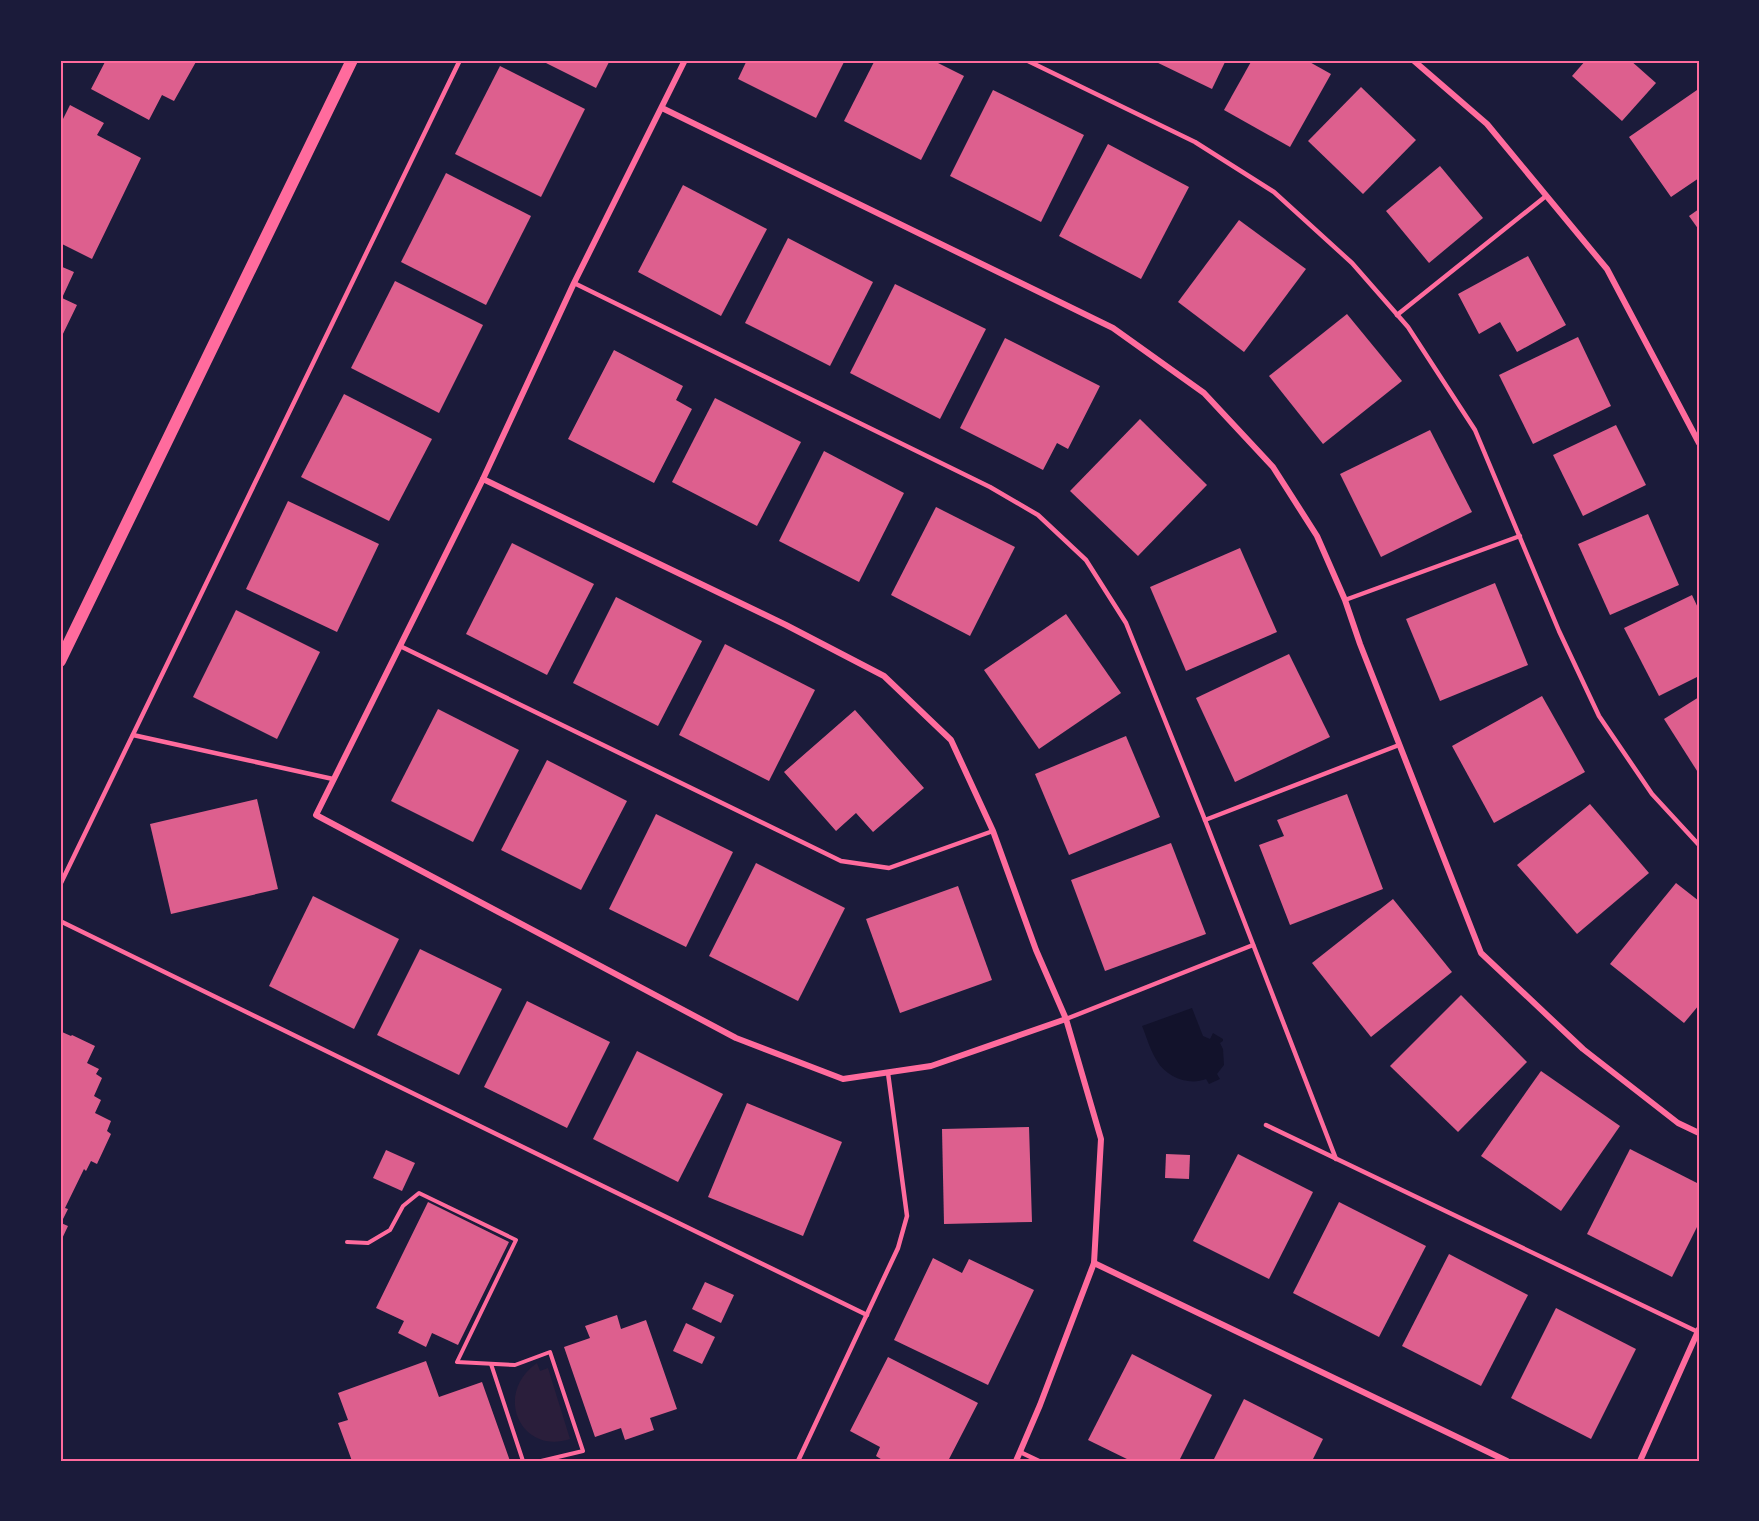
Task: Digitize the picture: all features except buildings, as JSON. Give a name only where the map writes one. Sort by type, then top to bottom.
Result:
[{"type":"main road","points":[[60,661],[352,60]]},
{"type":"street","points":[[685,60],[573,283],[483,479],[316,815],[736,1038],[843,1079],[931,1066],[1066,1019]]},
{"type":"street","points":[[1413,60],[1487,124],[1607,269],[1699,442]]},
{"type":"street","points":[[662,108],[1113,328],[1204,393],[1273,468],[1317,536],[1346,600],[1360,644],[1481,952],[1583,1049],[1678,1124],[1699,1133]]},
{"type":"street","points":[[483,479],[786,625],[884,676],[951,740],[993,831],[1036,950],[1066,1019],[1101,1139],[1094,1263],[1016,1461]]},
{"type":"street","points":[[1094,1263],[1508,1461]]},
{"type":"street","points":[[1640,1461],[1699,1330]]},
{"type":"lane","points":[[60,885],[460,60]]},
{"type":"lane","points":[[1026,60],[1195,142],[1274,192],[1352,263],[1408,327],[1475,430],[1559,631],[1599,716],[1652,794],[1699,845]]},
{"type":"lane","points":[[1397,315],[1546,196]]},
{"type":"lane","points":[[573,283],[990,487],[1038,515],[1086,560],[1126,623],[1336,1159]]},
{"type":"lane","points":[[1346,600],[1520,536]]},
{"type":"lane","points":[[400,646],[841,861],[889,868],[993,831]]},
{"type":"lane","points":[[132,735],[333,779]]},
{"type":"lane","points":[[1205,820],[1399,745]]},
{"type":"lane","points":[[60,921],[867,1315]]},
{"type":"lane","points":[[1066,1019],[1253,945]]},
{"type":"lane","points":[[798,1461],[898,1248],[907,1216],[888,1073]]},
{"type":"lane","points":[[1266,1125],[1699,1330]]},
{"type":"lane","points":[[1020,1452],[1039,1461]]},
{"type":"path","points":[[346,1242],[368,1243],[390,1230],[403,1206],[419,1193],[516,1240],[457,1362],[515,1365],[550,1352],[583,1451],[541,1461]]},
{"type":"path","points":[[491,1364],[523,1461]]},
{"type":"shaded area","points":[[1192,1008],[1203,1036],[1210,1039],[1213,1033],[1223,1039],[1220,1043],[1223,1049],[1224,1065],[1217,1074],[1220,1079],[1209,1084],[1206,1079],[1185,1081],[1166,1072],[1150,1048],[1142,1026]]},
{"type":"shaded area","points":[[537,1363],[540,1371],[548,1368],[570,1439],[553,1442],[538,1438],[527,1430],[519,1419],[515,1405],[516,1391],[524,1376]]}]
